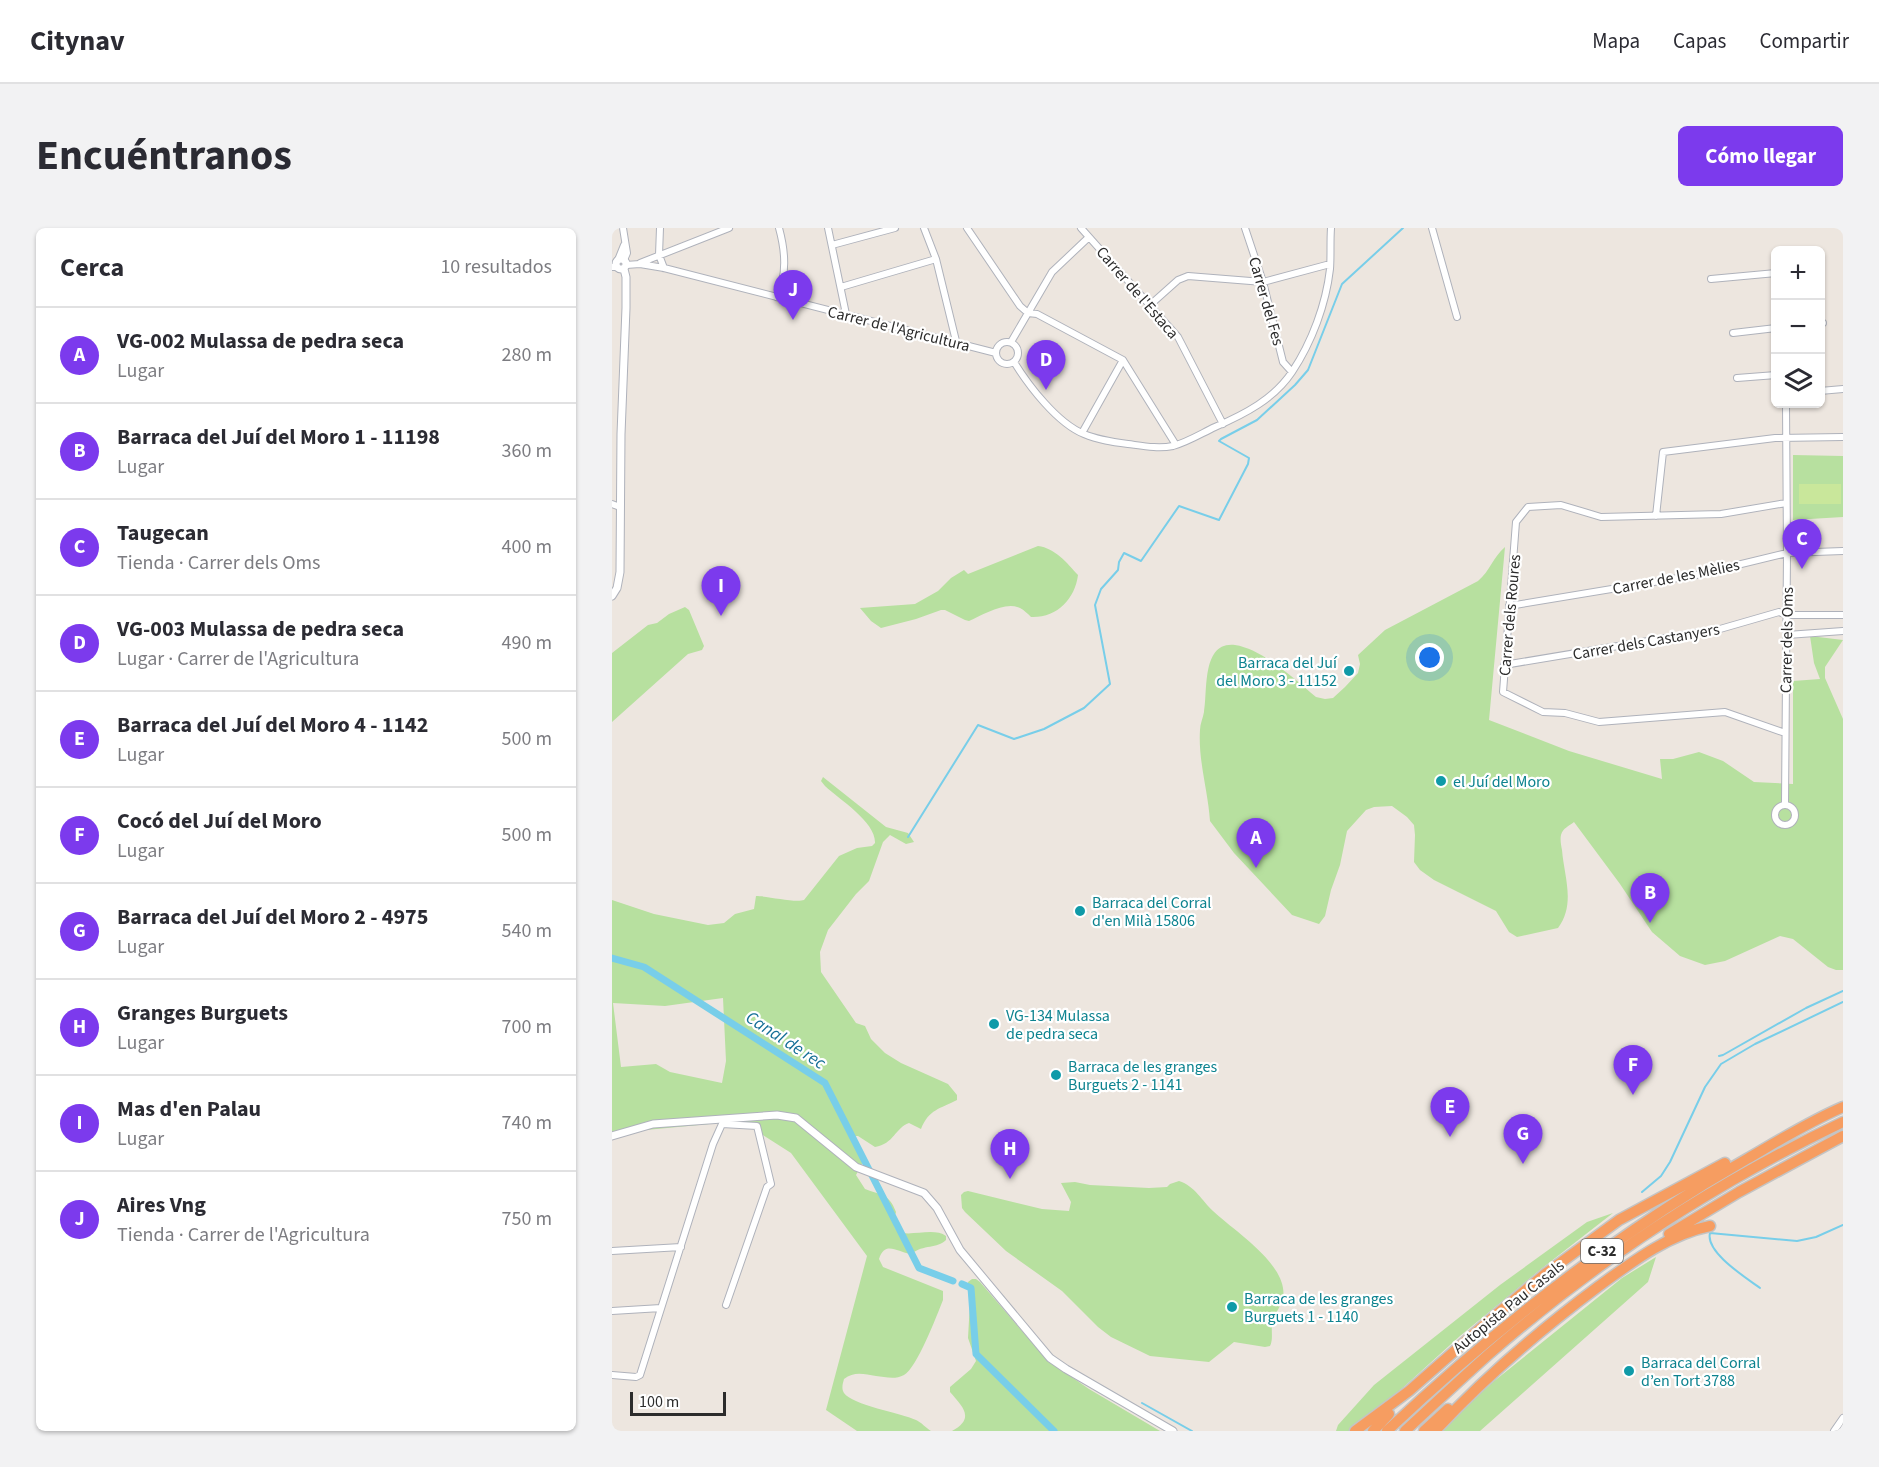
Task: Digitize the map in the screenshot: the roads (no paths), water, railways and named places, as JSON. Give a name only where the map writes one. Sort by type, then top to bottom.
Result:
[{"type":"highway","name":"Autopista Pau Casals","points":[[1387,1431],[1484,1343],[1569,1275],[1654,1215],[1714,1178],[1772,1144],[1843,1107]]},
{"type":"highway","name":"Autopista Pau Casals","points":[[1405,1431],[1490,1354],[1637,1240],[1726,1185],[1843,1122]]},
{"type":"highway","points":[[1424,1431],[1497,1365],[1659,1241],[1739,1192],[1843,1136]]},
{"type":"highway","points":[[1355,1431],[1409,1391],[1545,1274],[1619,1220],[1756,1148],[1772,1144]]},
{"type":"highway","points":[[1638,1258],[1694,1229],[1710,1226]]},
{"type":"highway","points":[[1435,1431],[1516,1351]]},
{"type":"highway","points":[[1373,1431],[1409,1391]]},
{"type":"street","points":[[612,596],[617,588],[620,572],[621,434],[626,308],[625,289],[621,281],[619,264],[627,253],[623,228]]},
{"type":"street","points":[[660,228],[659,255],[664,268]]},
{"type":"street","points":[[703,238],[704,228]]},
{"type":"street","points":[[619,264],[640,263],[729,228]]},
{"type":"street","points":[[776,297],[783,280],[784,262],[779,228]]},
{"type":"street","points":[[828,228],[846,315]]},
{"type":"street","points":[[832,245],[895,228]]},
{"type":"street","points":[[924,228],[936,258],[956,341]]},
{"type":"street","points":[[968,228],[1020,306],[1123,360],[1176,445]]},
{"type":"street","name":"Carrer de l'Estaca","points":[[1081,228],[1178,337],[1223,424]]},
{"type":"street","name":"Carrer del Fes","points":[[1245,228],[1263,282],[1283,362],[1292,372]]},
{"type":"street","points":[[1014,362],[1053,410],[1082,433],[1100,440],[1134,445],[1160,448],[1176,445],[1255,407],[1272,394],[1292,372],[1318,320],[1330,264],[1330,228]]},
{"type":"street","points":[[1432,228],[1457,317]]},
{"type":"street","points":[[1011,342],[1052,272],[1089,237]]},
{"type":"street","points":[[842,287],[936,258]]},
{"type":"street","name":"Carrer de l'Agricultura","points":[[619,264],[640,264],[664,268],[996,353]]},
{"type":"street","points":[[1150,305],[1178,280],[1188,276],[1263,282],[1330,264]]},
{"type":"street","points":[[1711,279],[1771,273]]},
{"type":"street","points":[[1733,333],[1771,329]]},
{"type":"street","points":[[1011,342],[1016,345],[1019,352],[1014,362],[1003,363],[996,356],[1001,344],[1011,342]]},
{"type":"street","points":[[1082,433],[1123,360]]},
{"type":"street","points":[[1737,378],[1771,375]]},
{"type":"street","points":[[1825,391],[1843,389]]},
{"type":"street","name":"Carrer dels Oms","points":[[1785,804],[1786,408]]},
{"type":"street","points":[[612,433],[621,434]]},
{"type":"street","points":[[1656,516],[1663,452],[1787,438],[1843,437]]},
{"type":"street","name":"Carrer dels Roures","points":[[1785,732],[1725,712],[1599,722],[1565,713],[1543,712],[1503,692],[1516,522],[1528,507],[1561,505],[1601,517],[1721,514],[1786,503]]},
{"type":"street","points":[[612,504],[620,507]]},
{"type":"street","name":"Carrer de les Mèlies","points":[[1509,606],[1696,575],[1787,553],[1843,551]]},
{"type":"street","name":"Carrer dels Castanyers","points":[[1504,665],[1720,629],[1779,612],[1787,615],[1843,615]]},
{"type":"street","points":[[1787,635],[1843,631]]},
{"type":"street","points":[[612,1136],[653,1124],[722,1121],[777,1114],[796,1118],[856,1167],[924,1193],[937,1208],[960,1250],[1050,1358],[1173,1431]]},
{"type":"street","points":[[612,1375],[636,1377],[640,1375],[722,1121]]},
{"type":"street","points":[[722,1121],[757,1126],[771,1184],[767,1187],[726,1305]]},
{"type":"street","points":[[612,1251],[681,1247]]},
{"type":"street","points":[[612,1311],[661,1308]]},
{"type":"street","points":[[1834,1431],[1843,1418]]},
{"type":"waterway","points":[[908,837],[978,725],[1014,739],[1044,729],[1084,708],[1110,684],[1095,605],[1101,589],[1118,570],[1124,553],[1141,561],[1179,506],[1219,520],[1249,458],[1219,441],[1257,420],[1308,370],[1342,284],[1403,228]]},
{"type":"waterway","name":"Canal de rec","points":[[612,958],[644,967],[825,1083],[919,1268],[953,1281]]},
{"type":"waterway","points":[[1719,1056],[1806,1008],[1843,991]]},
{"type":"waterway","points":[[1642,1192],[1661,1176],[1670,1162],[1705,1087],[1721,1064],[1755,1044],[1843,1002]]},
{"type":"waterway","points":[[1760,1288],[1720,1256],[1710,1240],[1710,1233],[1797,1241],[1816,1237],[1843,1225]]},
{"type":"waterway","name":"Canal de rec","points":[[962,1284],[971,1288],[976,1354],[1054,1431]]},
{"type":"waterway","points":[[1142,1403],[1192,1431]]},
{"type":"place","name":"Aires Vng","points":[[793,320]]},
{"type":"place","name":"VG-003 Mulassa de pedra seca","points":[[1046,390]]},
{"type":"place","name":"Taugecan","points":[[1802,569]]},
{"type":"place","name":"Mas d'en Palau","points":[[721,616]]},
{"type":"place","name":"Barraca del Juí del Moro 3 - 11152","points":[[1349,671]]},
{"type":"place","name":"el Juí del Moro","points":[[1441,781]]},
{"type":"place","name":"VG-002 Mulassa de pedra seca","points":[[1256,868]]},
{"type":"place","name":"Barraca del Corral d'en Milà 15806","points":[[1080,911]]},
{"type":"place","name":"Barraca del Juí del Moro 1 - 11198","points":[[1650,923]]},
{"type":"place","name":"VG-134 Mulassa de pedra seca","points":[[994,1024]]},
{"type":"place","name":"Barraca de les granges Burguets 2 - 1141","points":[[1056,1075]]},
{"type":"place","name":"Cocó del Juí del Moro","points":[[1633,1095]]},
{"type":"place","name":"Barraca del Juí del Moro 4 - 1142","points":[[1450,1137]]},
{"type":"place","name":"Barraca del Juí del Moro 2 - 4975","points":[[1523,1164]]},
{"type":"place","name":"Granges Burguets","points":[[1010,1179]]},
{"type":"place","name":"Barraca de les granges Burguets 1 - 1140","points":[[1232,1307]]},
{"type":"place","name":"Barraca del Corral d’en Tort 3788","points":[[1629,1371]]}]
